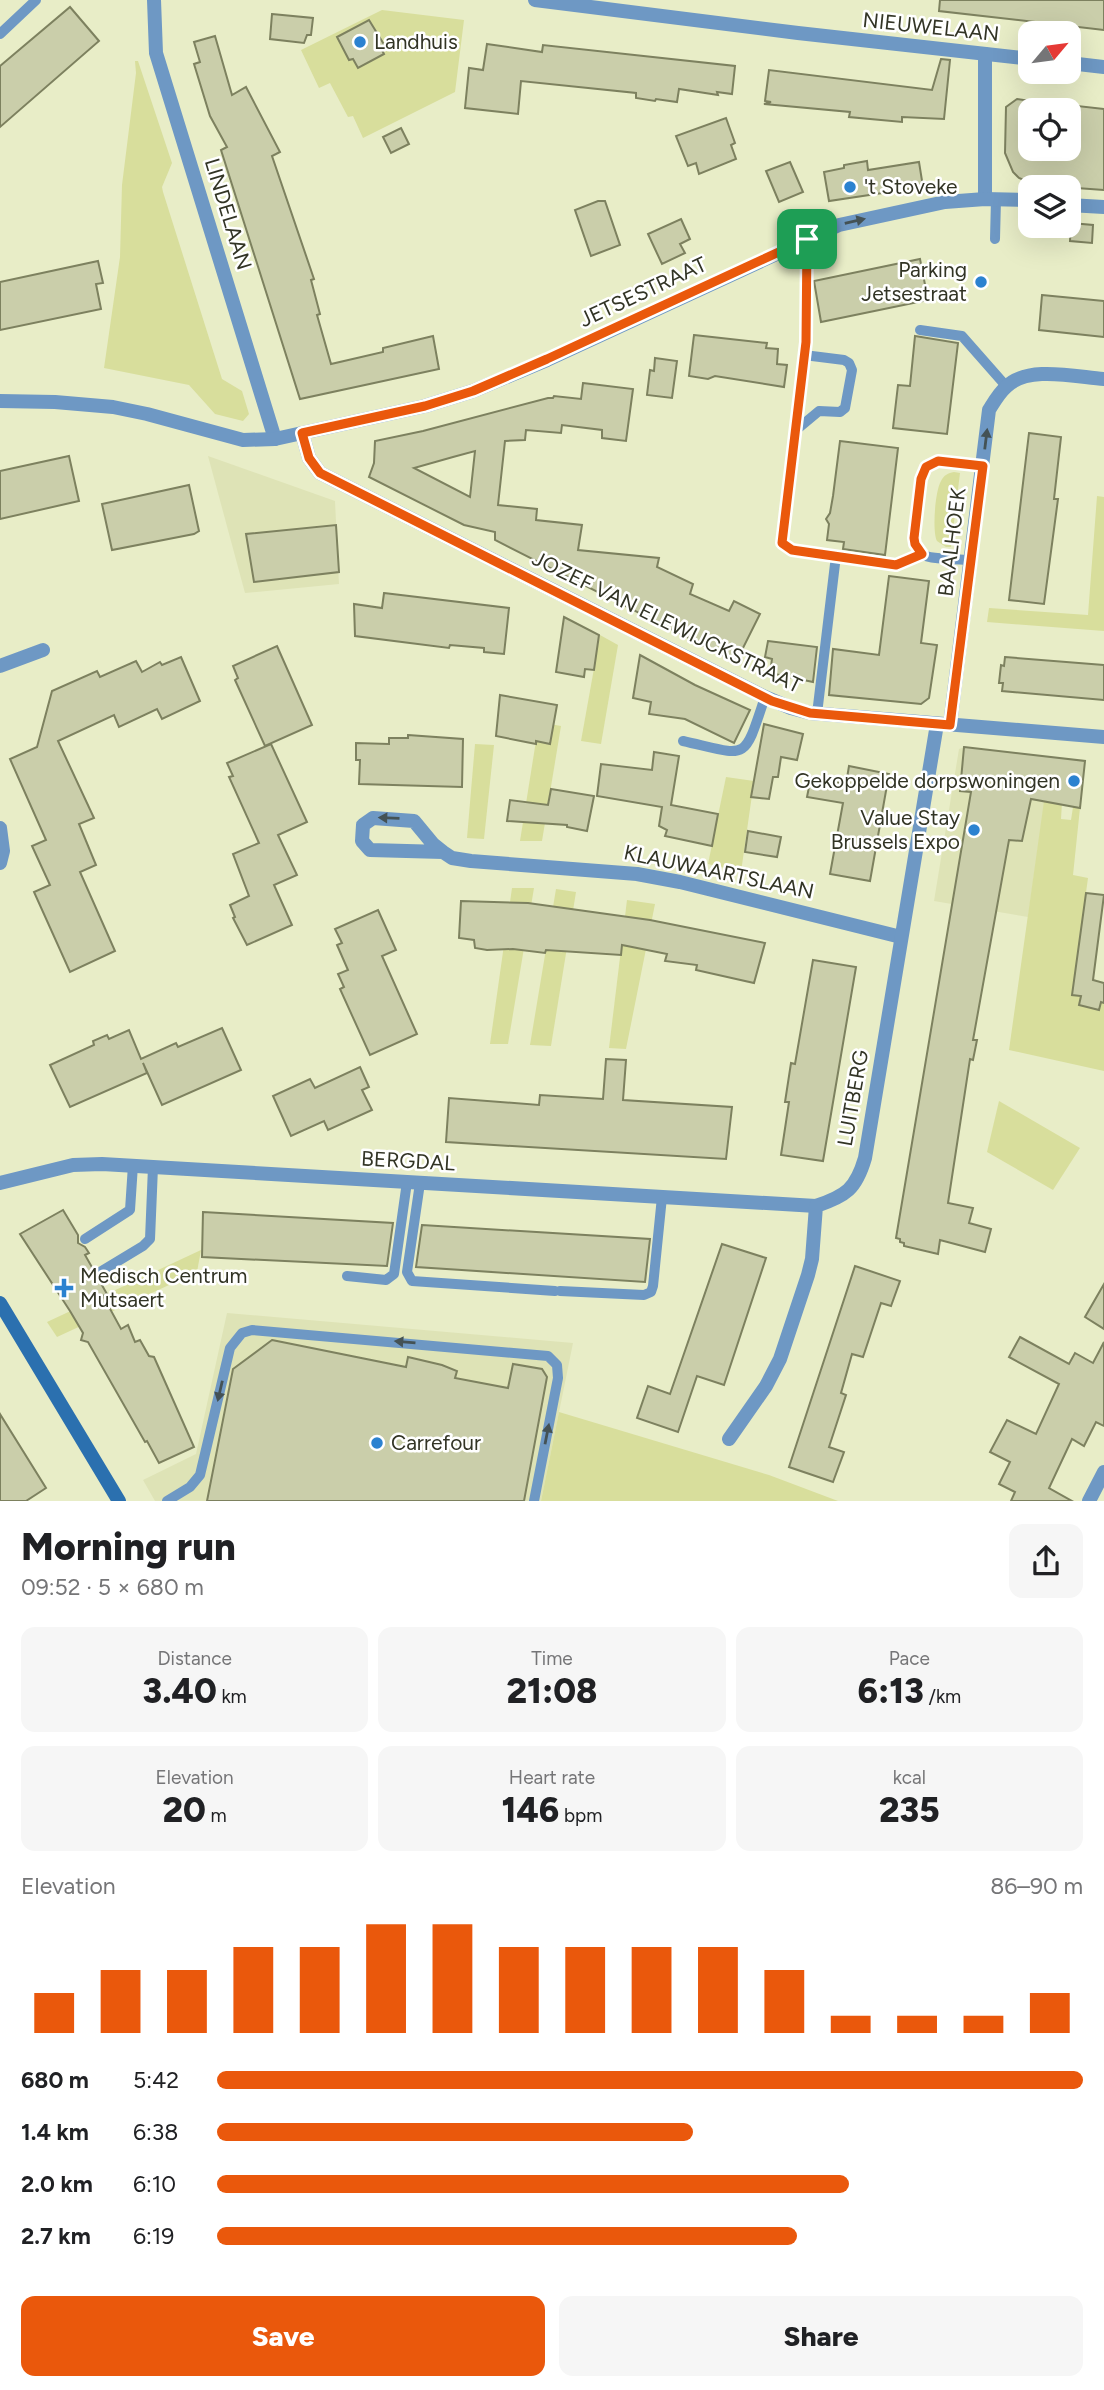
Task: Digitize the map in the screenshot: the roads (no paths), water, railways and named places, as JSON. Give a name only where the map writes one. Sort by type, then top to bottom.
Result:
[{"type":"main road","points":[[0,1303],[119,1501]]},
{"type":"street","name":"LINDELAAN","points":[[154,0],[156,53],[275,439]]},
{"type":"street","name":"NIEUWELAAN","points":[[535,0],[1018,58]]},
{"type":"street","points":[[985,54],[990,199]]},
{"type":"street","points":[[1082,64],[1104,67]]},
{"type":"street","name":"JETSESTRAAT","points":[[275,439],[425,406],[473,391],[807,239],[857,221],[945,202],[1018,200]]},
{"type":"street","points":[[1081,206],[1104,207]]},
{"type":"street","points":[[1006,386],[1033,374],[1104,379]]},
{"type":"street","name":"BAALHOEK","points":[[943,724],[971,559],[989,410],[1006,386]]},
{"type":"street","points":[[0,401],[113,407],[243,440],[275,439]]},
{"type":"street","name":"JOZEF VAN ELEWIJCKSTRAAT","points":[[302,433],[309,458],[320,473],[791,708],[817,713],[1104,737]]},
{"type":"street","points":[[0,666],[43,650]]},
{"type":"street","name":"LUITBERG","points":[[816,1206],[851,1189],[860,1176],[865,1158],[901,937],[943,724]]},
{"type":"street","name":"KLAUWAARTSLAAN","points":[[443,852],[370,850],[362,841],[363,825],[373,818],[414,821],[433,844],[452,858],[595,869],[648,876],[901,937]]},
{"type":"street","points":[[0,828],[3,851],[0,863]]},
{"type":"street","name":"BERGDAL","points":[[0,1183],[86,1164],[816,1206]]},
{"type":"street","points":[[729,1439],[766,1386],[780,1359],[812,1259],[816,1206]]},
{"type":"street","points":[[1089,1501],[1104,1472]]},
{"type":"lane","points":[[0,34],[36,0]]},
{"type":"lane","points":[[990,199],[995,239]]},
{"type":"lane","points":[[807,239],[804,355],[781,539],[785,546],[792,550],[896,565],[922,554]]},
{"type":"lane","points":[[920,330],[962,336],[1006,386]]},
{"type":"lane","points":[[795,431],[813,414],[825,410],[839,412],[847,405],[852,370],[844,360],[804,355]]},
{"type":"lane","points":[[971,559],[928,557],[922,554],[915,544],[921,479],[926,467],[938,461],[983,466]]},
{"type":"lane","points":[[817,713],[835,564]]},
{"type":"lane","points":[[683,741],[731,752],[743,750],[750,741],[765,697]]},
{"type":"lane","points":[[85,1239],[130,1210],[133,1166]]},
{"type":"lane","points":[[100,1272],[150,1239],[153,1167]]},
{"type":"lane","points":[[347,1276],[386,1280],[394,1274],[414,1182]]},
{"type":"lane","points":[[414,1182],[407,1272],[412,1281],[557,1291],[644,1295],[650,1292],[653,1286],[662,1197]]},
{"type":"lane","points":[[167,1501],[190,1487],[200,1475],[230,1348],[242,1333],[252,1330],[548,1356],[557,1365],[558,1378],[534,1501]]},
{"type":"place","name":"Landhuis","points":[[360,42]]},
{"type":"place","name":"'t Stoveke","points":[[850,187]]},
{"type":"place","name":"Parking Jetsestraat","points":[[981,282]]},
{"type":"place","name":"Gekoppelde dorpswoningen","points":[[1074,781]]},
{"type":"place","name":"Value Stay Brussels Expo","points":[[974,830]]},
{"type":"place","name":"Medisch Centrum Mutsaert","points":[[64,1288]]},
{"type":"place","name":"Carrefour","points":[[377,1443]]}]
